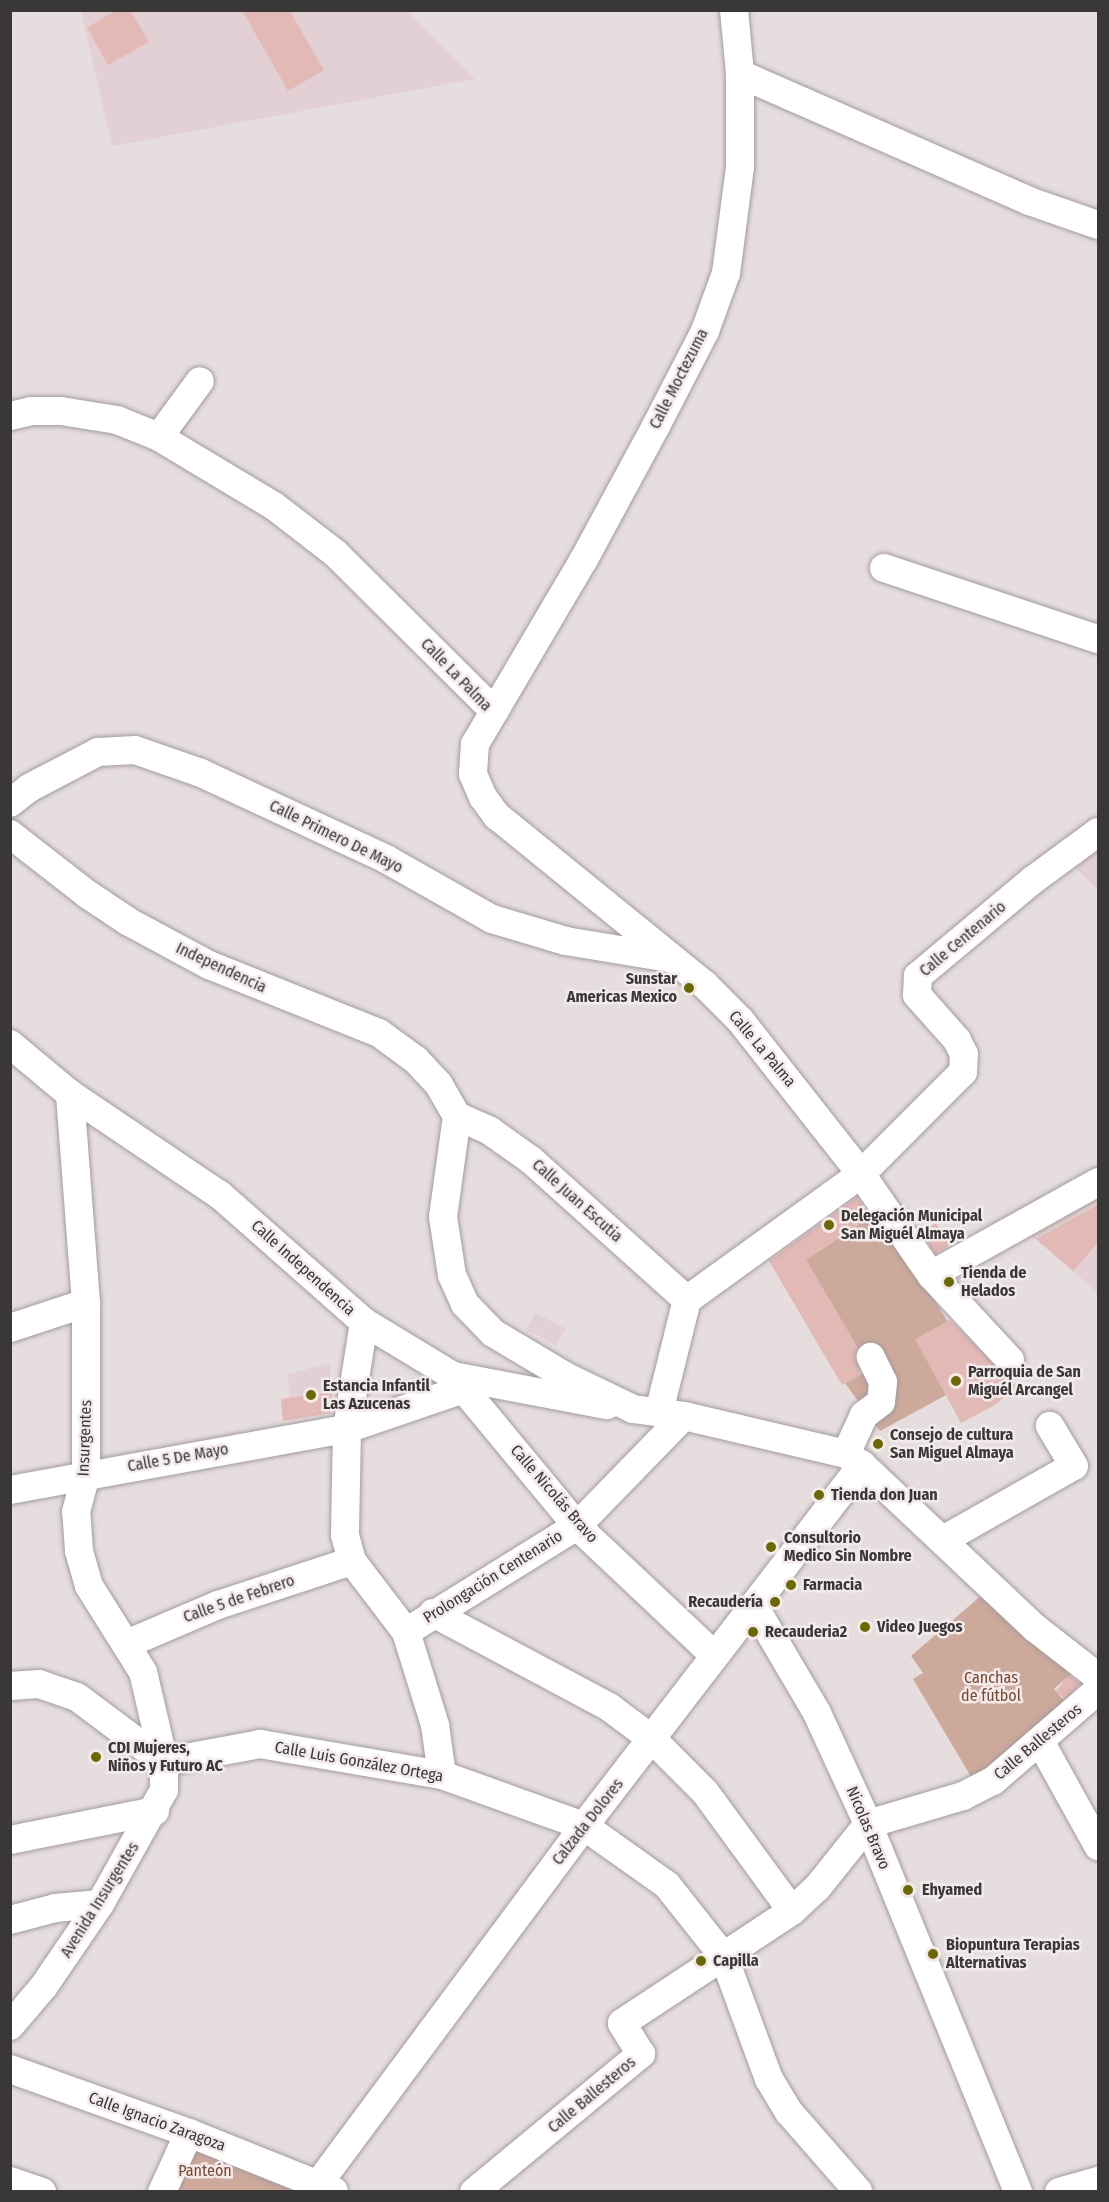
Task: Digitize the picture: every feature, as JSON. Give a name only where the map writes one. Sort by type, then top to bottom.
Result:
[{"type":"street","name":"Calle Moctezuma","points":[[494,711],[584,559],[705,331],[726,273],[735,226],[740,74],[734,10]]},
{"type":"street","points":[[740,74],[1029,201],[1098,225]]},
{"type":"street","points":[[159,437],[200,381]]},
{"type":"street","name":"Calle La Palma","points":[[10,416],[30,411],[61,411],[117,420],[159,437],[274,506],[336,554],[494,711],[475,744],[473,774],[483,797],[497,816],[669,958],[704,984],[740,1020],[861,1174],[931,1275],[967,1318],[1010,1360]]},
{"type":"street","points":[[885,568],[1098,639]]},
{"type":"street","name":"Calle Primero De Mayo","points":[[10,803],[29,788],[98,752],[135,750],[201,773],[386,859],[492,919],[566,941],[669,958]]},
{"type":"street","name":"Calle Centenario","points":[[861,1174],[963,1072],[964,1054],[957,1040],[917,995],[918,976],[1033,880],[1098,832]]},
{"type":"street","name":"Independencia","points":[[10,834],[87,894],[129,922],[209,965],[379,1033],[416,1060],[439,1085],[457,1116]]},
{"type":"street","name":"Calle Independencia","points":[[17,1058],[220,1195],[364,1322],[459,1383],[659,1412]]},
{"type":"street","name":"Insurgentes","points":[[70,1094],[86,1303],[86,1474],[76,1512],[79,1551],[89,1586],[129,1643],[146,1682],[164,1762]]},
{"type":"street","points":[[457,1116],[443,1216],[452,1275],[465,1304],[493,1334],[525,1353],[659,1412],[854,1460],[943,1540],[1035,1628],[1098,1677]]},
{"type":"street","name":"Calle Juan Escutia","points":[[457,1116],[490,1131],[531,1160],[687,1300]]},
{"type":"street","points":[[659,1412],[687,1300],[861,1174]]},
{"type":"street","points":[[931,1275],[1098,1182]]},
{"type":"street","points":[[10,1328],[86,1303]]},
{"type":"street","points":[[364,1322],[347,1429],[345,1535],[352,1561],[406,1632]]},
{"type":"street","name":"Calzada Dolores","points":[[327,2187],[584,1826],[754,1606],[854,1460],[864,1415],[881,1402],[883,1382],[871,1357]]},
{"type":"street","name":"Calle 5 De Mayo","points":[[10,1490],[86,1474],[347,1429],[459,1383]]},
{"type":"street","name":"Calle Nicolás Bravo","points":[[459,1383],[577,1526],[714,1655]]},
{"type":"street","name":"Prolongación Centenario","points":[[442,1775],[435,1725],[406,1632],[433,1613],[577,1526],[659,1412]]},
{"type":"street","points":[[943,1540],[1074,1466],[1050,1426]]},
{"type":"street","name":"Calle 5 de Febrero","points":[[129,1643],[218,1605],[352,1561]]},
{"type":"street","name":"Nicolas Bravo","points":[[754,1606],[817,1713],[868,1824],[1018,2192]]},
{"type":"street","points":[[433,1613],[609,1707],[652,1739],[705,1792],[792,1911]]},
{"type":"street","points":[[10,1686],[39,1684],[77,1697],[164,1762]]},
{"type":"street","name":"Calle Ballesteros","points":[[474,2192],[505,2182],[641,2054],[622,2023],[792,1911],[817,1888],[868,1824],[963,1796],[993,1781],[1041,1743],[1098,1690]]},
{"type":"street","points":[[1041,1743],[1098,1846]]},
{"type":"street","name":"Calle Luis González Ortega","points":[[164,1762],[260,1744],[442,1775],[584,1826],[667,1885],[724,1957],[769,2079],[789,2112],[858,2191]]},
{"type":"street","name":"Avenida Insurgentes","points":[[10,2026],[44,1986],[100,1904],[155,1811],[164,1790],[164,1762]]},
{"type":"street","points":[[10,1840],[155,1811]]},
{"type":"street","points":[[10,1920],[55,1908],[100,1904]]},
{"type":"street","name":"Calle Ignacio Zaragoza","points":[[10,2069],[189,2133],[327,2187]]},
{"type":"street","points":[[162,2192],[189,2133]]},
{"type":"street","points":[[10,2181],[42,2192]]},
{"type":"street","points":[[1059,2192],[1098,2181]]},
{"type":"street","points":[[858,2191],[863,2192]]},
{"type":"shaded area","points":[[81,11],[407,11],[475,79],[112,146]]},
{"type":"shaded area","points":[[1098,847],[1098,890],[1074,866]]},
{"type":"shaded area","points":[[1098,1197],[1098,1293],[1031,1235]]},
{"type":"shaded area","points":[[535,1313],[565,1328],[557,1345],[526,1330]]},
{"type":"shaded area","name":"Estancia Infantil Las Azucenas","points":[[330,1363],[331,1413],[283,1421],[281,1399],[289,1398],[288,1374]]},
{"type":"green space","points":[[877,1212],[948,1322],[946,1395],[880,1431],[845,1383],[870,1369],[806,1260]]},
{"type":"green space","name":"Canchas de fútbol","points":[[983,1594],[1071,1674],[1054,1689],[1069,1706],[973,1780],[913,1679],[923,1673],[911,1656]]},
{"type":"green space","name":"Panteón","points":[[194,2144],[305,2192],[173,2192]]},
{"type":"building","points":[[116,10],[130,10],[149,42],[108,65],[87,28]]},
{"type":"building","points":[[242,10],[289,10],[324,70],[288,91]]},
{"type":"building","points":[[857,1197],[870,1216],[806,1260],[858,1348],[855,1356],[861,1375],[842,1385],[769,1261]]},
{"type":"building","points":[[1098,1205],[1098,1243],[1073,1271],[1036,1239]]},
{"type":"building","points":[[936,1223],[949,1245],[935,1254],[921,1232]]},
{"type":"building","name":"Parroquia de San Miguél Arcangel","points":[[950,1320],[1017,1387],[995,1405],[961,1423],[915,1339]]},
{"type":"building","points":[[332,1392],[331,1413],[283,1421],[281,1399]]},
{"type":"building","points":[[1069,1675],[1080,1684],[1067,1700],[1056,1691]]},
{"type":"place","name":"Sunstar Americas Mexico","points":[[689,988]]},
{"type":"place","name":"Delegación Municipal San Miguél Almaya","points":[[829,1225]]},
{"type":"place","name":"Tienda de Helados","points":[[949,1282]]},
{"type":"place","name":"Parroquia de San Miguél Arcangel","points":[[956,1381]]},
{"type":"place","name":"Estancia Infantil Las Azucenas","points":[[311,1395]]},
{"type":"place","name":"Consejo de cultura San Miguel Almaya","points":[[878,1444]]},
{"type":"place","name":"Tienda don Juan","points":[[819,1495]]},
{"type":"place","name":"Consultorio Medico Sin Nombre","points":[[771,1547]]},
{"type":"place","name":"Farmacia","points":[[791,1585]]},
{"type":"place","name":"Recaudería","points":[[775,1602]]},
{"type":"place","name":"Video Juegos","points":[[865,1627]]},
{"type":"place","name":"Recauderia2","points":[[753,1632]]},
{"type":"place","name":"CDI Mujeres, Niños y Futuro AC","points":[[96,1757]]},
{"type":"place","name":"Ehyamed","points":[[908,1890]]},
{"type":"place","name":"Biopuntura Terapias Alternativas","points":[[933,1954]]},
{"type":"place","name":"Capilla","points":[[701,1961]]}]
